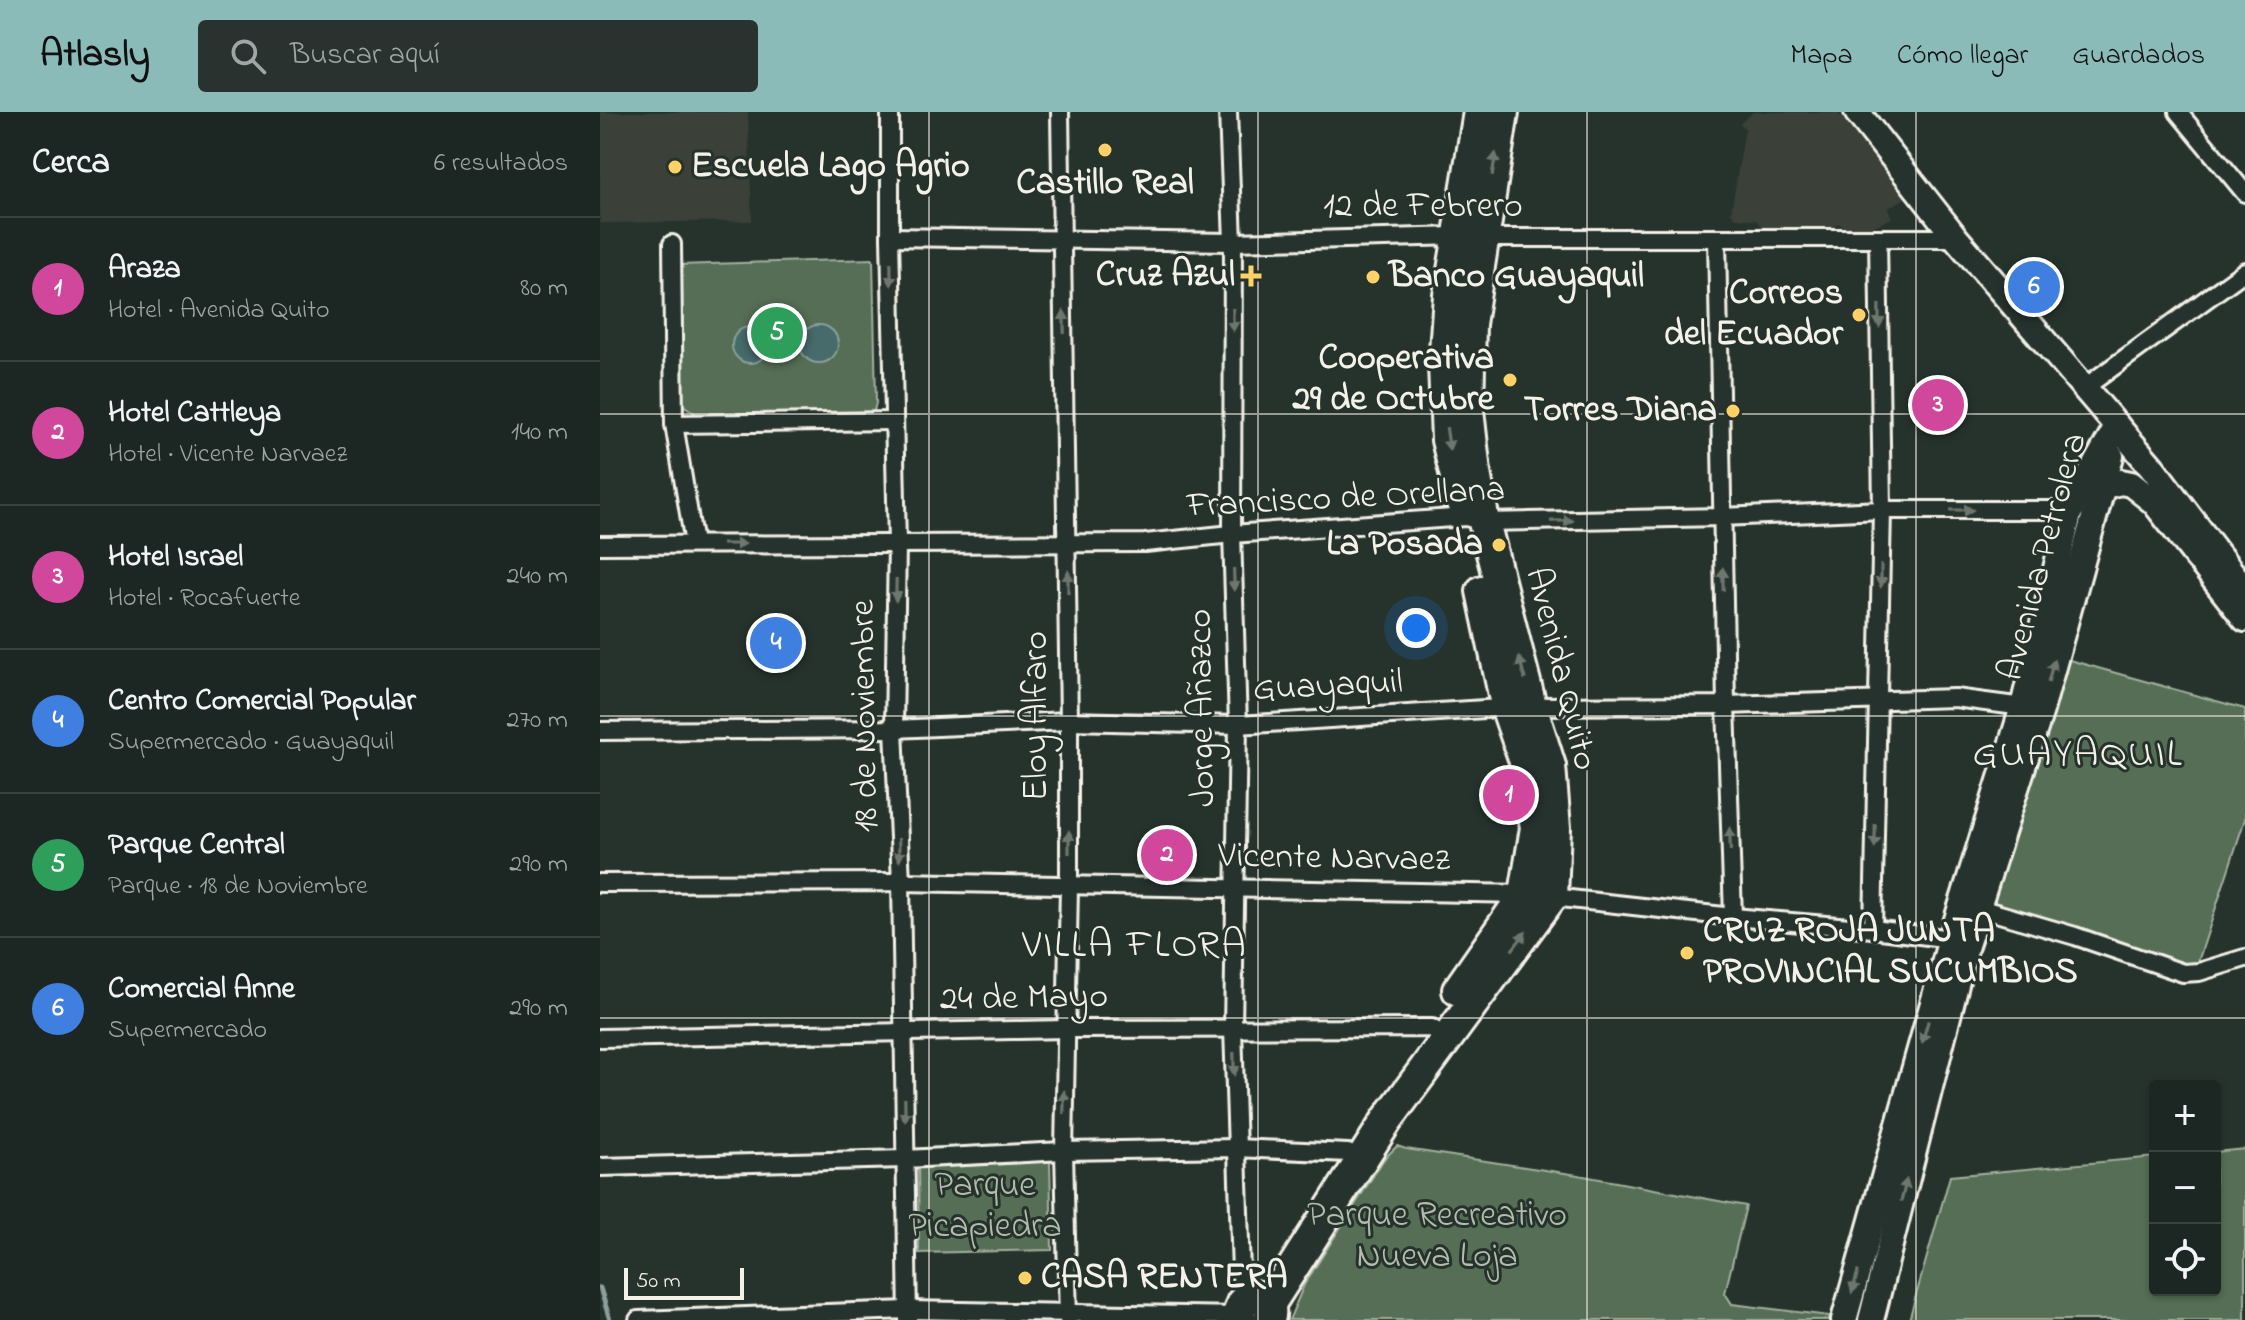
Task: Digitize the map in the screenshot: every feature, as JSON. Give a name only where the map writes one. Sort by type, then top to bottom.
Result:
[{"type":"highway","name":"Avenida Quito","points":[[1479,112],[1468,410],[1475,473],[1475,520],[1519,707],[1550,766],[1555,828],[1539,895]]},
{"type":"highway","name":"Avenida Quito","points":[[1472,237],[1503,112]]},
{"type":"highway","points":[[1253,1310],[1348,1153],[1539,895]]},
{"type":"highway","points":[[1253,1310],[1387,1120],[1439,1033]]},
{"type":"main road","points":[[1857,112],[1956,238],[2152,467],[2245,590]]},
{"type":"main road","name":"Avenida Petrolera","points":[[1844,1320],[1959,942],[2100,498],[2117,426]]},
{"type":"main road","name":"Avenida Petrolera","points":[[1871,1320],[1959,942],[1979,908],[2032,709],[2070,510],[2117,426]]},
{"type":"main road","points":[[2100,498],[2121,482],[2131,484],[2154,502],[2245,619]]},
{"type":"street","name":"18 de Noviembre","points":[[890,112],[897,544],[894,729],[901,882],[908,1315]]},
{"type":"street","name":"Eloy Alfaro","points":[[1060,112],[1068,544],[1069,886],[1064,1151],[1068,1316]]},
{"type":"street","name":"Jorge Añazco","points":[[1228,112],[1233,242],[1232,534],[1238,725],[1233,1028],[1236,1148],[1253,1310]]},
{"type":"street","points":[[2178,112],[2245,193]]},
{"type":"street","name":"12 de Febrero","points":[[890,237],[1233,242],[1472,237],[1956,238]]},
{"type":"street","points":[[1717,238],[1733,917]]},
{"type":"street","points":[[1873,929],[1882,510],[1878,238]]},
{"type":"street","points":[[672,244],[674,424],[694,544]]},
{"type":"street","points":[[2084,388],[2245,271]]},
{"type":"street","points":[[674,424],[893,421]]},
{"type":"street","name":"Francisco de Orellana","points":[[600,545],[1145,543],[1232,534],[1475,520],[1722,517],[1882,510],[2070,510],[2100,498]]},
{"type":"street","name":"Guayaquil","points":[[600,731],[894,729],[1069,721],[1238,725],[1519,707],[1879,702],[1955,698],[2032,709]]},
{"type":"street","name":"Vicente Narvaez","points":[[600,883],[901,882],[1539,895],[1873,929],[1959,942]]},
{"type":"street","points":[[1979,908],[2075,936],[2183,973],[2199,972],[2245,958]]},
{"type":"street","name":"24 de Mayo","points":[[600,1038],[1233,1028],[1439,1033]]},
{"type":"street","points":[[600,1167],[905,1159],[1064,1151],[1236,1148],[1348,1153]]},
{"type":"street","points":[[638,1320],[908,1315],[1068,1316],[1253,1310]]},
{"type":"shaded area","name":"Escuela Lago Agrio","points":[[600,112],[748,112],[752,221],[600,223]]},
{"type":"shaded area","points":[[1753,112],[1837,112],[1912,194],[1888,208],[1892,218],[1856,234],[1838,223],[1830,230],[1767,233],[1756,220],[1736,218],[1731,213],[1745,129],[1740,124]]},
{"type":"green space","points":[[873,259],[876,403],[873,415],[699,416],[679,402],[678,265]]},
{"type":"green space","points":[[2062,658],[2245,709],[2245,819],[2196,968],[1989,906]]},
{"type":"green space","name":"Parque Recreativo Nueva Loja","points":[[1397,1146],[1746,1206],[1725,1293],[1732,1304],[1830,1316],[1829,1320],[1289,1320],[1304,1285],[1384,1159]]},
{"type":"green space","points":[[2245,1149],[2245,1320],[1909,1320],[1950,1176],[2149,1158],[2149,1296],[2221,1296],[2221,1151]]},
{"type":"green space","name":"Parque Picapiedra","points":[[1050,1161],[1052,1250],[919,1253],[918,1163]]},
{"type":"water","points":[[819,325],[833,330],[838,344],[833,358],[819,363],[805,358],[800,344],[805,330]]},
{"type":"water","points":[[750,327],[763,332],[768,345],[763,358],[750,363],[737,358],[732,345],[737,332]]},
{"type":"waterway","points":[[600,1288],[610,1320]]},
{"type":"place","name":"Castillo Real","points":[[1105,150]]},
{"type":"place","name":"Escuela Lago Agrio","points":[[675,167]]},
{"type":"place","name":"Cruz Azul","points":[[1251,276]]},
{"type":"place","name":"Banco Guayaquil","points":[[1373,277]]},
{"type":"place","name":"Comercial Anne","points":[[2034,287]]},
{"type":"place","name":"Correos del Ecuador","points":[[1859,315]]},
{"type":"place","name":"Parque Central","points":[[777,333]]},
{"type":"place","name":"Cooperativa 29 de Octubre","points":[[1510,380]]},
{"type":"place","name":"Hotel Israel","points":[[1938,405]]},
{"type":"place","name":"Torres Diana","points":[[1733,411]]},
{"type":"place","name":"La Posada","points":[[1499,545]]},
{"type":"place","name":"Centro Comercial Popular","points":[[776,643]]},
{"type":"place","name":"Araza","points":[[1509,795]]},
{"type":"place","name":"Hotel Cattleya","points":[[1167,855]]},
{"type":"place","name":"CRUZ ROJA JUNTA PROVINCIAL SUCUMBIOS","points":[[1687,953]]},
{"type":"place","name":"CASA RENTERA","points":[[1025,1278]]},
{"type":"district","name":"GUAYAQUIL","points":[[2078,755]]},
{"type":"district","name":"VILLA FLORA","points":[[1135,946]]}]
